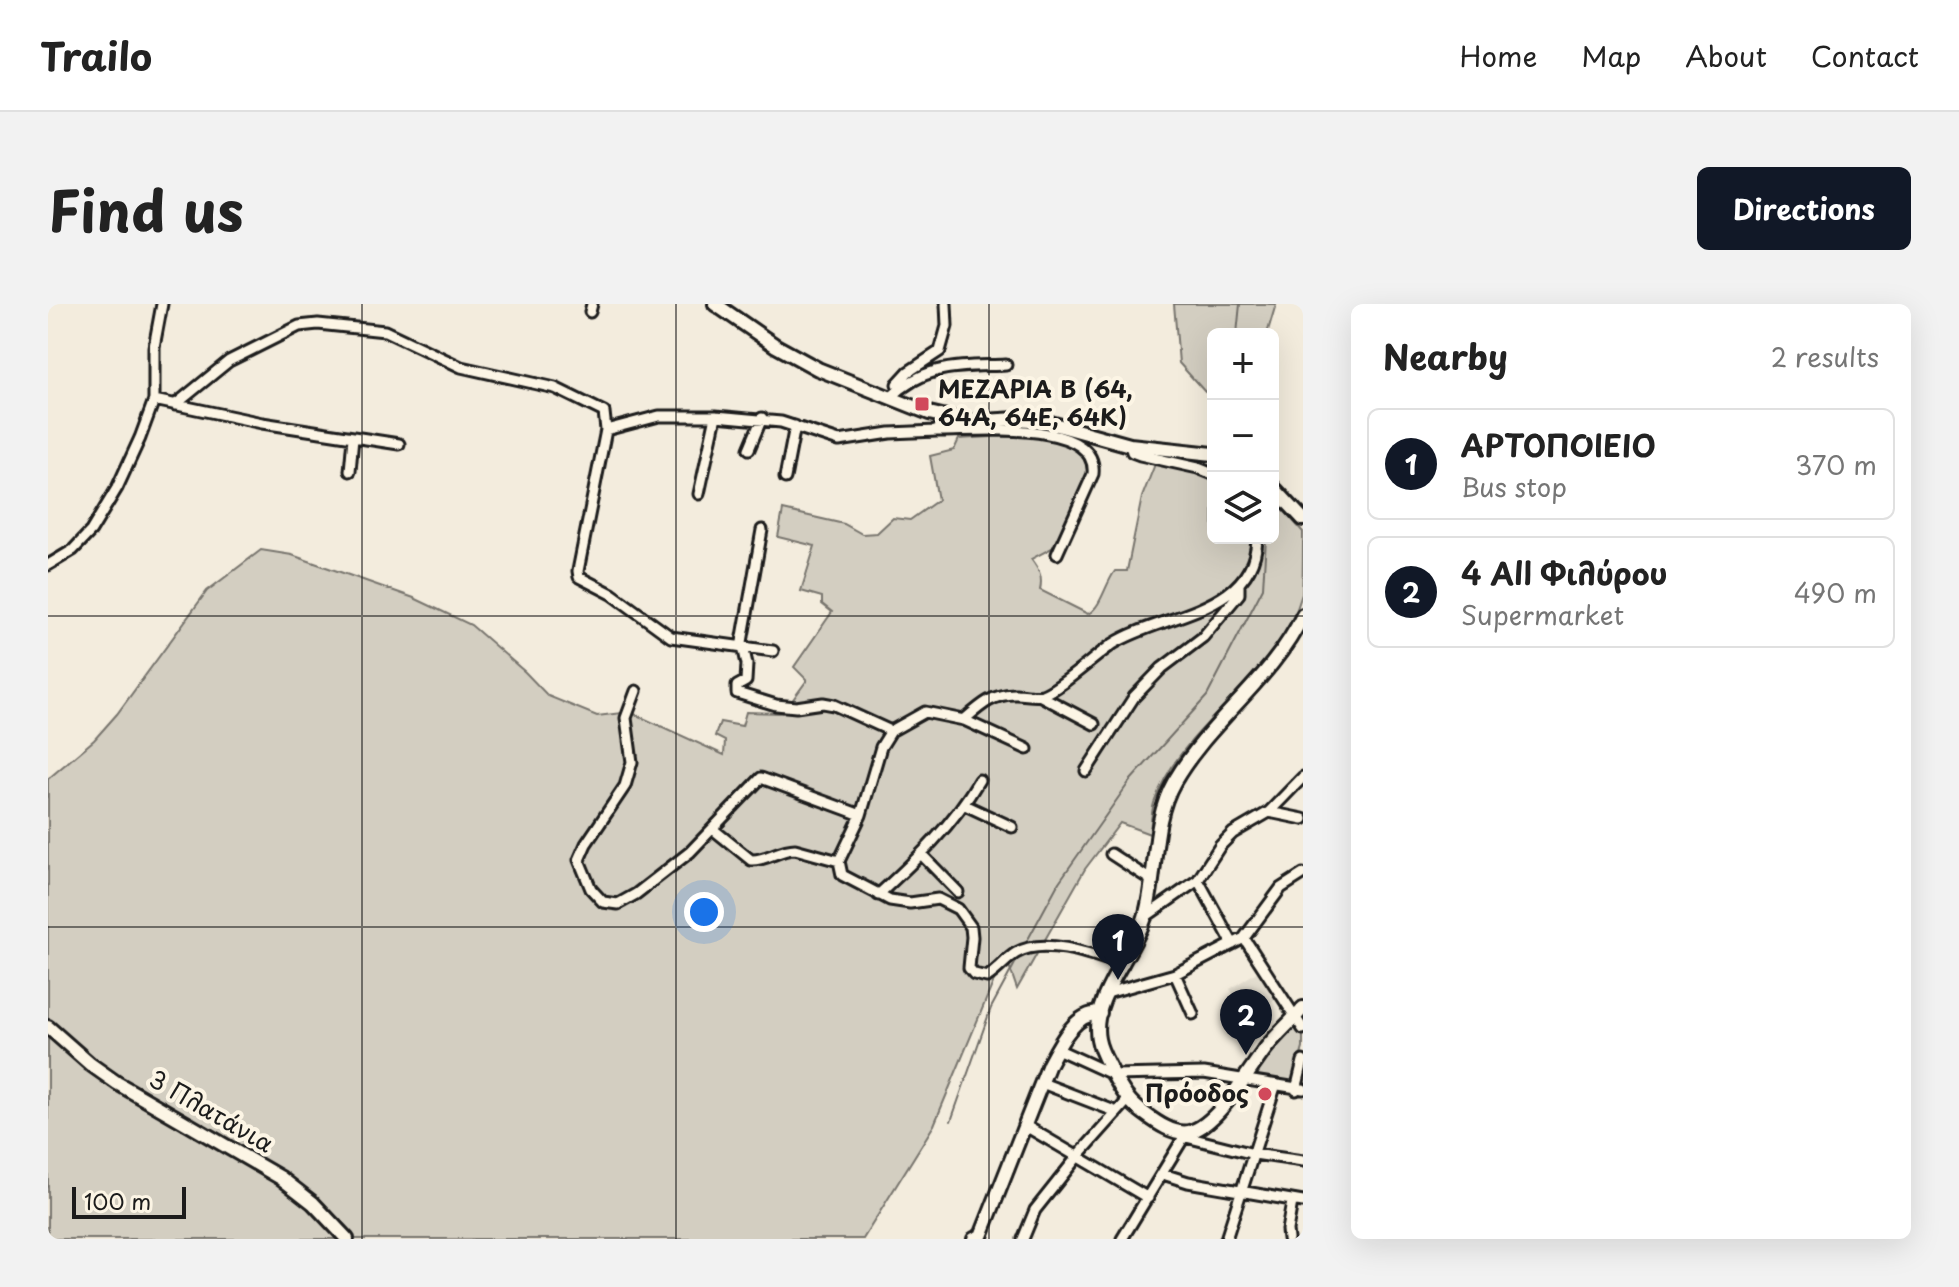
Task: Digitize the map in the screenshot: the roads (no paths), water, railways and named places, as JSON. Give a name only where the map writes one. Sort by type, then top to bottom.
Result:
[{"type":"street","points":[[48,565],[77,547],[97,521],[128,466],[154,400],[154,347],[162,304]]},
{"type":"street","points":[[715,304],[752,331],[798,358],[945,418],[979,423],[1017,419],[1043,421],[1130,445],[1207,453]]},
{"type":"street","points":[[890,398],[908,372],[940,351],[947,326],[946,304]]},
{"type":"street","points":[[175,405],[229,361],[299,326],[339,325],[385,331],[461,367],[555,388],[604,412],[606,430],[577,574],[612,594],[671,637],[773,651]]},
{"type":"street","points":[[890,398],[905,383],[929,372],[1006,365]]},
{"type":"street","points":[[154,400],[262,423],[399,444]]},
{"type":"street","points":[[606,430],[659,416],[716,416],[762,418],[839,441],[890,433],[937,431],[1032,431],[1073,439],[1090,453],[1093,474],[1057,554]]},
{"type":"street","points":[[699,494],[716,416]]},
{"type":"street","points":[[749,449],[762,418]]},
{"type":"street","points":[[937,431],[945,418]]},
{"type":"street","points":[[785,478],[795,426]]},
{"type":"street","points":[[350,471],[353,438]]},
{"type":"street","points":[[1130,445],[1136,454],[1208,472]]},
{"type":"street","points":[[1279,493],[1303,519]]},
{"type":"street","points":[[762,530],[742,646],[748,675],[746,681],[737,686],[739,694],[776,705],[834,705],[891,731]]},
{"type":"street","points":[[1041,696],[1114,644],[1150,626],[1213,603],[1239,585],[1253,563],[1256,544]]},
{"type":"street","points":[[1086,771],[1134,697],[1156,673],[1190,648],[1214,625],[1239,594],[1239,585]]},
{"type":"street","points":[[1303,615],[1274,661],[1198,748],[1174,781],[1163,812],[1145,917],[1107,993],[1100,1013],[1098,1040],[1128,1100],[1160,1123],[1176,1131],[1254,1154],[1303,1161]]},
{"type":"street","points":[[636,691],[626,718],[632,762],[625,786],[586,844],[579,860],[591,889],[603,902],[618,904],[636,894],[714,830],[761,778],[861,815]]},
{"type":"street","points":[[964,720],[1001,694],[1041,696],[1094,724]]},
{"type":"street","points":[[1027,749],[964,720],[925,712],[891,731],[881,747],[861,815],[839,861],[842,875],[890,900],[910,903],[938,899],[958,909],[971,927],[969,968],[974,974],[987,977],[1017,953],[1054,946],[1086,952],[1123,965]]},
{"type":"street","points":[[1145,917],[1198,880],[1220,846],[1233,833],[1269,812],[1303,777]]},
{"type":"street","points":[[878,895],[921,854],[965,805],[979,780]]},
{"type":"street","points":[[965,805],[1012,827]]},
{"type":"street","points":[[1269,812],[1303,819]]},
{"type":"street","points":[[714,830],[751,860],[758,861],[795,849],[839,861]]},
{"type":"street","points":[[921,854],[958,892]]},
{"type":"street","points":[[1111,854],[1151,880]]},
{"type":"street","points":[[1107,993],[1175,974],[1244,938],[1281,888],[1303,874]]},
{"type":"street","points":[[1198,880],[1233,944]]},
{"type":"street","points":[[1244,938],[1299,1013],[1303,1029]]},
{"type":"street","points":[[1175,974],[1193,1014]]},
{"type":"street","points":[[974,1239],[981,1236],[1057,1049],[1080,1020],[1088,1014],[1100,1013]]},
{"type":"street","points":[[1122,1239],[1187,1134],[1212,1117],[1272,1041],[1299,1013]]},
{"type":"street","name":"3 Πλατάνια","points":[[48,1027],[117,1083],[281,1178],[313,1203],[347,1239]]},
{"type":"street","points":[[1057,1049],[1114,1075],[1187,1072],[1243,1078],[1299,1090],[1303,1061]]},
{"type":"street","points":[[1042,1083],[1117,1112]]},
{"type":"street","points":[[1226,1239],[1275,1087]]},
{"type":"street","points":[[1023,1239],[1035,1210],[1128,1100]]},
{"type":"street","points":[[1024,1125],[1148,1198]]},
{"type":"street","points":[[1163,1174],[1188,1182],[1298,1202],[1286,1232],[1288,1239]]},
{"type":"waterway","points":[[1238,328],[1240,304]]},
{"type":"waterway","points":[[1026,943],[1059,882],[1130,781],[1207,696],[1263,588],[1266,544]]},
{"type":"waterway","points":[[951,1121],[991,1008],[1019,956]]},
{"type":"place","name":"ΜΕΖΑΡΙΑ B (64, 64Α, 64Ε, 64Κ)","points":[[922,404]]},
{"type":"place","name":"ΑΡΤΟΠΟΙΕΙΟ","points":[[1118,980]]},
{"type":"place","name":"4 All Φιλύρου","points":[[1246,1055]]},
{"type":"place","name":"Πρόοδος","points":[[1265,1094]]}]
